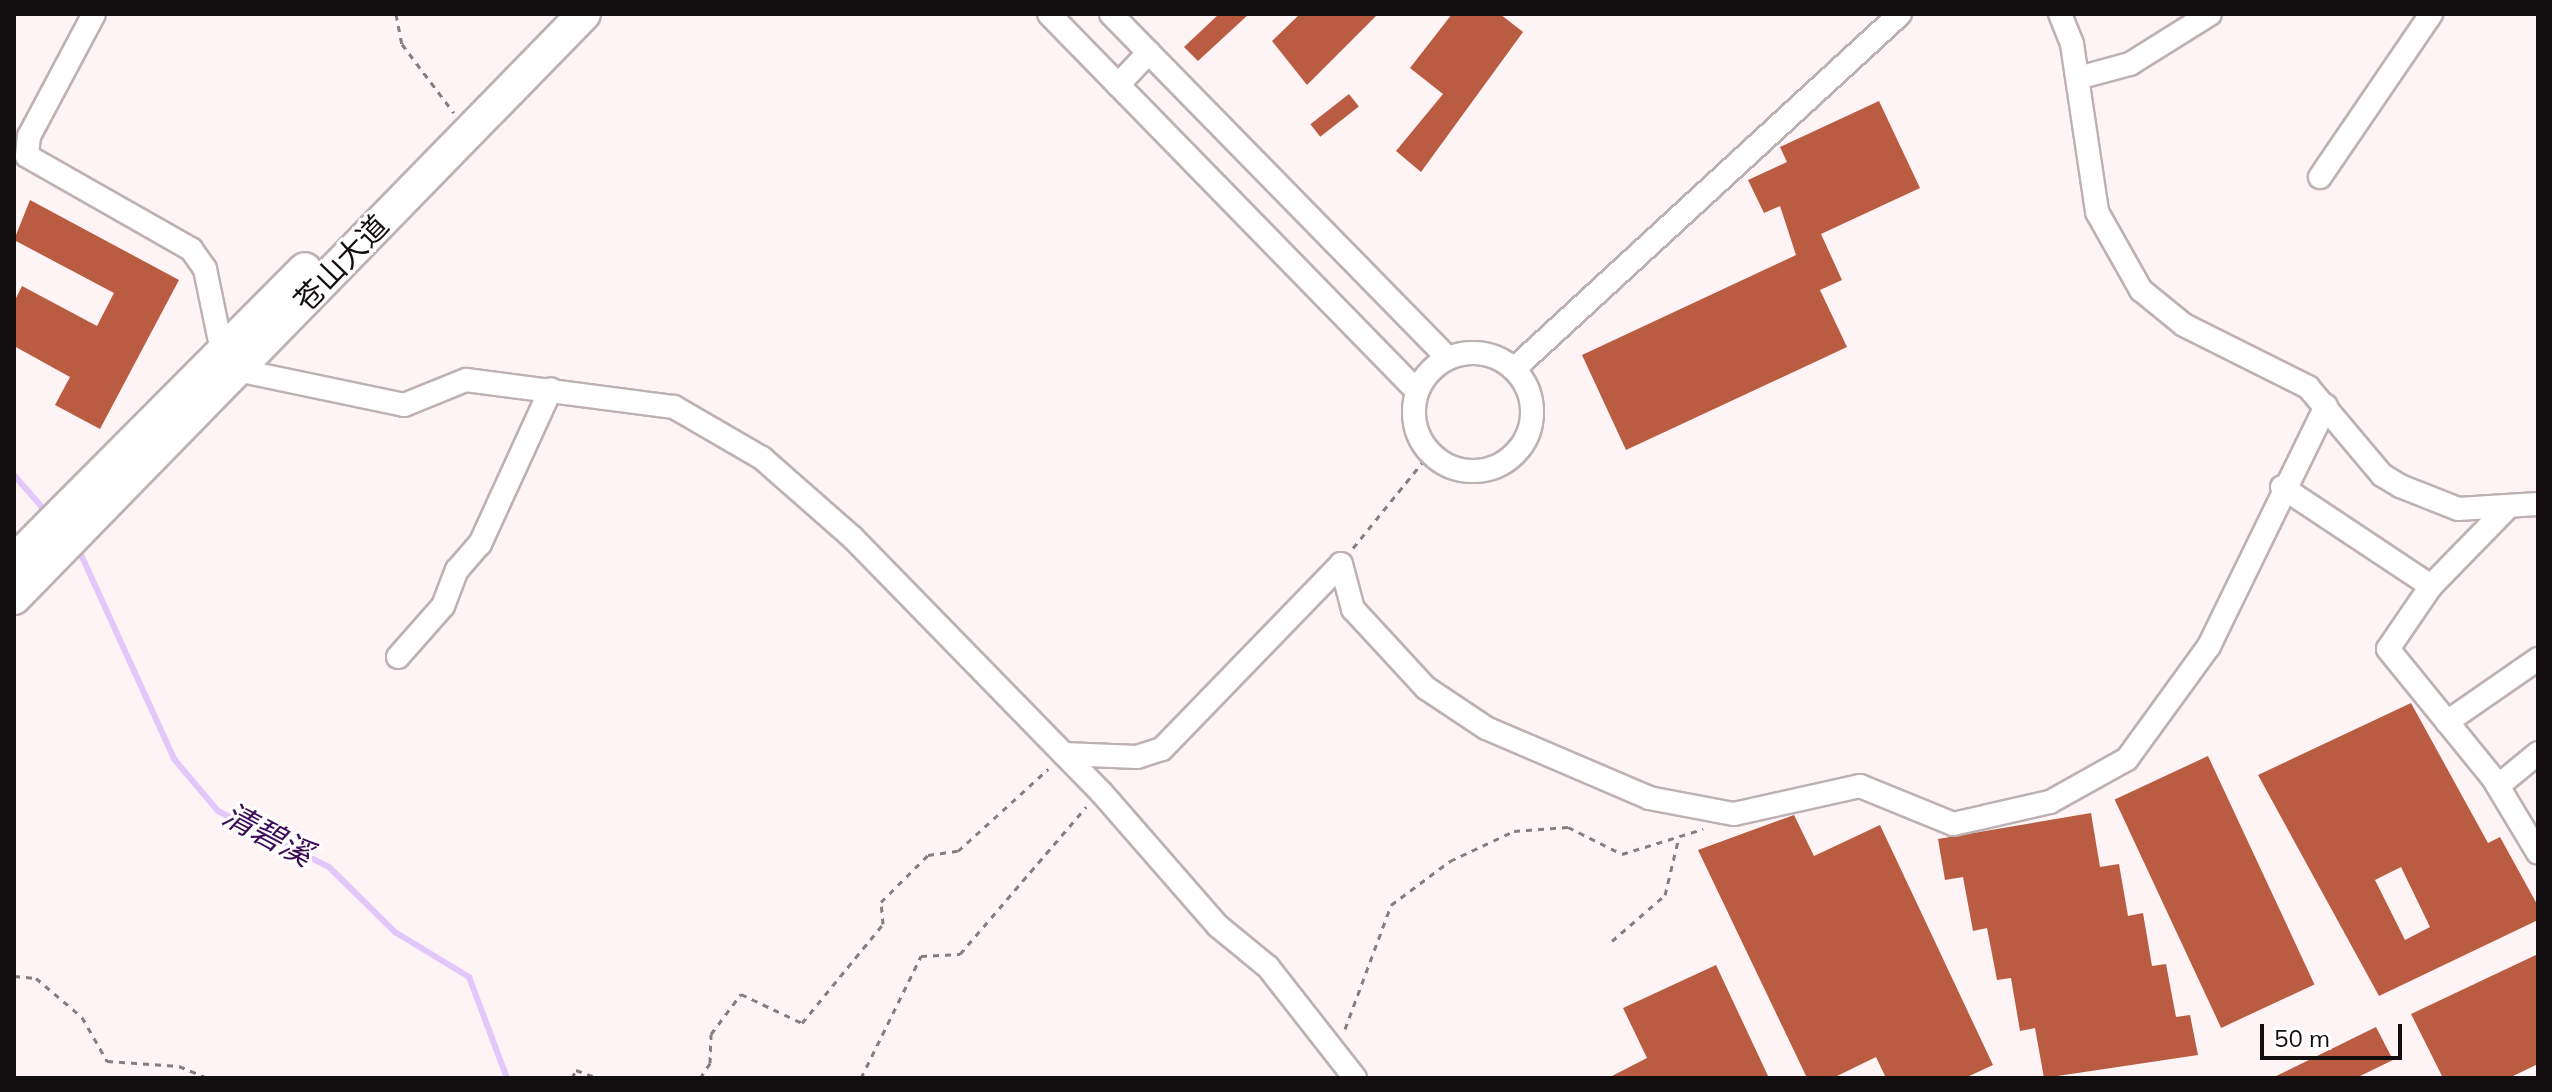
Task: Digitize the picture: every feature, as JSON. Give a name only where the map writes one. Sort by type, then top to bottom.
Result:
[{"type":"main road","name":"苍山大道","points":[[19,586],[91,502],[554,14]]},
{"type":"main road","name":"苍山大道","points":[[229,360],[584,14]]},
{"type":"street","points":[[94,14],[29,136],[27,156],[191,249],[205,269],[229,360],[404,405],[466,380],[674,407],[762,458],[852,537],[1101,792],[1218,926],[1268,967],[1335,1058],[1355,1078]]},
{"type":"street","points":[[1049,14],[1417,391],[1418,434],[1430,453],[1468,472],[1512,458],[1533,414],[1514,369],[1471,353],[1448,358],[1417,391]]},
{"type":"street","points":[[1111,14],[1448,358]]},
{"type":"street","points":[[1514,369],[1900,14]]},
{"type":"street","points":[[2060,14],[2078,78],[2088,177],[2120,263],[2172,317],[2308,387],[2382,475],[2400,486],[2458,509],[2538,504]]},
{"type":"street","points":[[2078,78],[2137,61],[2210,14]]},
{"type":"street","points":[[2320,177],[2431,14]]},
{"type":"street","points":[[1118,85],[1149,52]]},
{"type":"street","points":[[398,657],[443,606],[457,570],[480,544],[551,389]]},
{"type":"street","points":[[1341,564],[1353,609],[1426,688],[1486,728],[1649,798],[1734,814],[1860,786],[1953,824],[2050,802],[2127,759],[2209,646],[2282,487],[2326,406]]},
{"type":"street","points":[[2282,487],[2431,586]]},
{"type":"street","points":[[2507,508],[2431,586],[2388,649],[2498,786],[2538,853]]},
{"type":"street","points":[[1064,754],[1137,757],[1162,749],[1341,564]]},
{"type":"street","points":[[2447,722],[2538,659]]},
{"type":"street","points":[[2498,786],[2538,753]]},
{"type":"path","points":[[396,14],[402,44],[456,116]]},
{"type":"path","points":[[1341,564],[1430,453]]},
{"type":"path","points":[[700,1078],[710,1063],[711,1034],[741,994],[802,1023],[883,924],[881,902],[928,855],[958,851],[1064,754]]},
{"type":"path","points":[[861,1078],[921,956],[960,954],[1101,792]]},
{"type":"path","points":[[1335,1058],[1391,905],[1450,861],[1514,831],[1568,827],[1622,854],[1678,841],[1734,814]]},
{"type":"path","points":[[1612,941],[1665,895],[1678,841]]},
{"type":"path","points":[[14,976],[36,978],[82,1017],[107,1061],[179,1066],[207,1078]]},
{"type":"path","points":[[572,1078],[576,1070],[598,1078]]},
{"type":"building","points":[[1219,14],[1249,14],[1198,61],[1184,47]]},
{"type":"building","points":[[1300,14],[1378,14],[1307,85],[1272,41]]},
{"type":"building","points":[[1452,14],[1500,14],[1523,32],[1421,172],[1396,151],[1443,94],[1410,68]]},
{"type":"building","points":[[1349,94],[1359,107],[1320,137],[1310,124]]},
{"type":"building","points":[[1879,101],[1920,188],[1821,234],[1842,280],[1820,290],[1847,347],[1626,450],[1582,355],[1796,255],[1780,206],[1764,213],[1748,180],[1787,162],[1780,147]]},
{"type":"building","points":[[30,200],[179,280],[100,429],[55,405],[70,377],[14,346],[14,302],[22,286],[97,326],[114,293],[14,240]]},
{"type":"building","points":[[2411,703],[2488,843],[2500,837],[2538,906],[2538,920],[2379,996],[2258,775]],"holes":[[[2401,867],[2430,927],[2405,940],[2375,880]]]},
{"type":"building","points":[[2208,756],[2314,984],[2221,1028],[2115,800]]},
{"type":"building","points":[[2091,813],[2100,867],[2119,864],[2128,916],[2143,913],[2152,966],[2166,964],[2176,1017],[2190,1015],[2198,1055],[2044,1078],[2035,1028],[2020,1031],[2011,978],[1997,980],[1987,928],[1973,931],[1963,877],[1945,880],[1938,839]]},
{"type":"building","points":[[1794,815],[1814,856],[1880,825],[1993,1065],[1965,1078],[1886,1078],[1876,1057],[1833,1078],[1807,1078],[1698,850]]},
{"type":"building","points":[[2538,954],[2538,1064],[2509,1078],[2443,1078],[2411,1014]]},
{"type":"building","points":[[1716,965],[1769,1078],[1608,1078],[1647,1058],[1623,1008]]},
{"type":"building","points":[[2376,1027],[2393,1060],[2356,1078],[2272,1078]]},
{"type":"waterway","name":"清碧溪","points":[[14,475],[47,513]]},
{"type":"waterway","name":"清碧溪","points":[[78,548],[174,759],[218,811],[329,867],[395,932],[469,977],[507,1078]]}]
